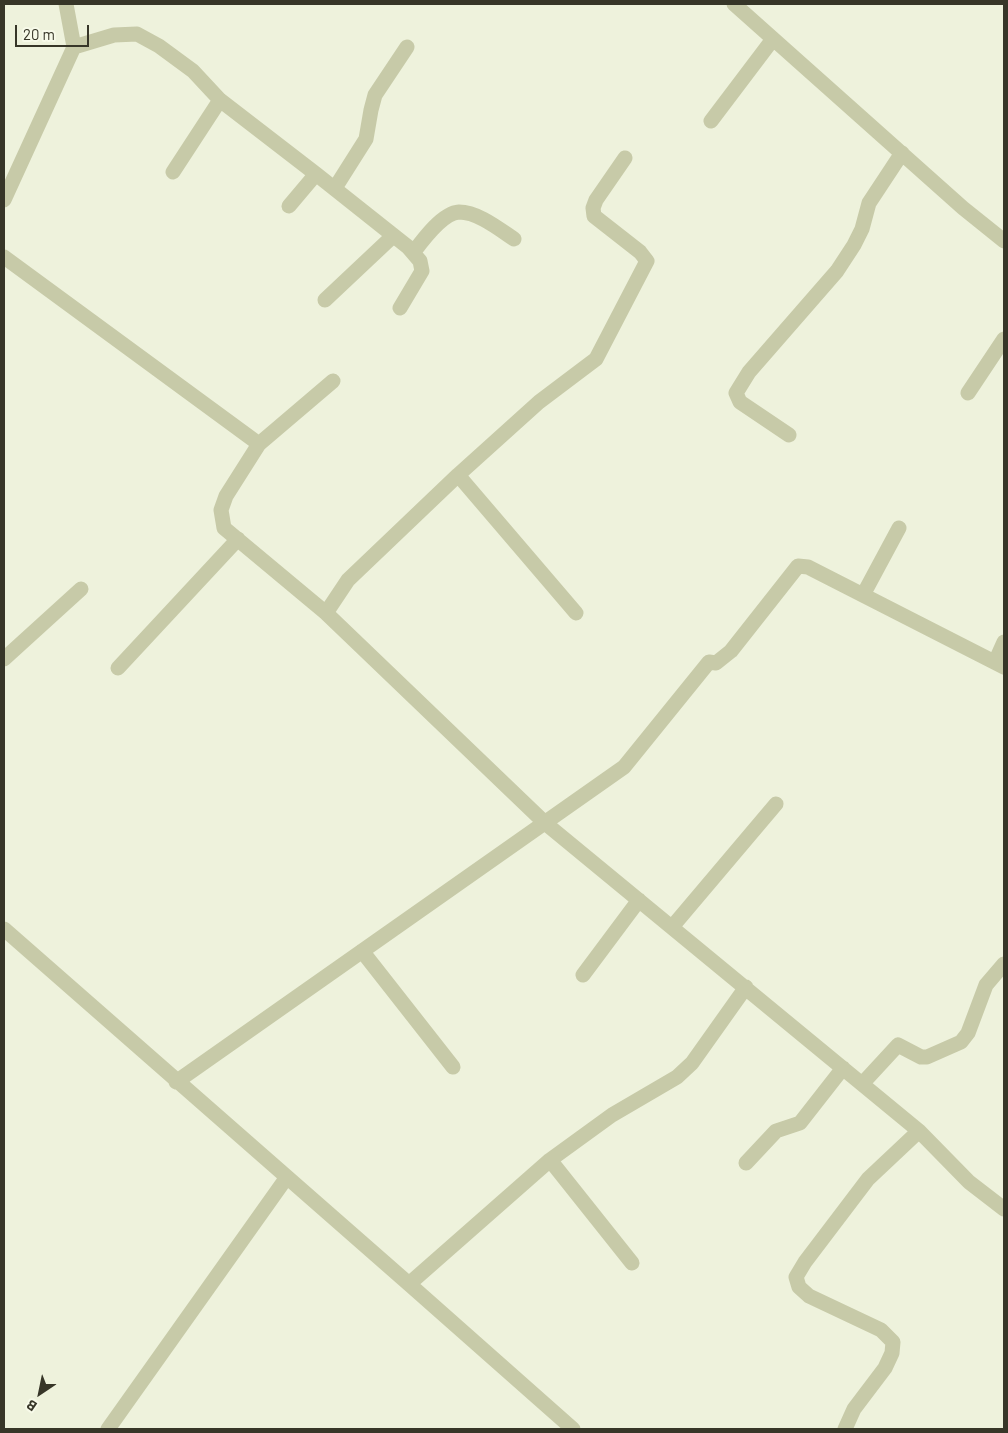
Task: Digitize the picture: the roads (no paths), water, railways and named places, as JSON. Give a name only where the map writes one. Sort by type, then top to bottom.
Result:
[{"type":"street","points":[[4,200],[74,47],[66,4]]},
{"type":"street","points":[[734,4],[963,208],[1004,241]]},
{"type":"street","points":[[74,47],[114,35],[136,34],[159,46],[193,71],[220,100],[335,188],[413,253],[420,261],[422,271],[400,308]]},
{"type":"street","points":[[711,121],[773,39]]},
{"type":"street","points":[[335,188],[366,138],[375,95],[407,47]]},
{"type":"street","points":[[173,172],[220,100]]},
{"type":"street","points":[[789,435],[740,402],[736,393],[749,372],[837,271],[862,229],[870,204],[902,153]]},
{"type":"street","points":[[326,613],[348,580],[458,475],[539,402],[596,359],[647,261],[640,252],[594,216],[593,208],[596,200],[625,158]]},
{"type":"street","points":[[289,206],[316,174]]},
{"type":"street","points":[[413,253],[440,222],[458,212],[484,218],[514,239]]},
{"type":"street","points":[[325,300],[393,236]]},
{"type":"street","points":[[4,257],[259,444]]},
{"type":"street","points":[[968,393],[1004,339]]},
{"type":"street","points":[[333,381],[259,444],[226,496],[221,510],[224,528],[326,613],[545,823],[919,1131],[969,1182],[1004,1209]]},
{"type":"street","points":[[458,475],[576,613]]},
{"type":"street","points":[[863,595],[899,528]]},
{"type":"street","points":[[118,668],[238,539]]},
{"type":"street","points":[[176,1082],[624,767],[709,662],[716,663],[731,651],[798,566],[808,567],[1000,665],[1004,642]]},
{"type":"street","points":[[4,659],[81,589]]},
{"type":"street","points":[[672,927],[776,804]]},
{"type":"street","points":[[583,975],[639,900]]},
{"type":"street","points":[[4,929],[286,1179],[409,1284],[573,1429]]},
{"type":"street","points":[[362,951],[452,1068]]},
{"type":"street","points":[[862,1084],[898,1045],[920,1056],[927,1057],[961,1042],[968,1033],[986,985],[1004,964]]},
{"type":"street","points":[[409,1284],[550,1160],[612,1116],[678,1077],[692,1063],[746,987]]},
{"type":"street","points":[[746,1163],[776,1131],[800,1123],[843,1068]]},
{"type":"street","points":[[845,1429],[854,1409],[885,1368],[892,1353],[893,1342],[881,1330],[809,1296],[799,1287],[796,1277],[805,1262],[868,1179],[919,1131]]},
{"type":"street","points":[[550,1160],[632,1263]]},
{"type":"street","points":[[108,1429],[286,1179]]}]
